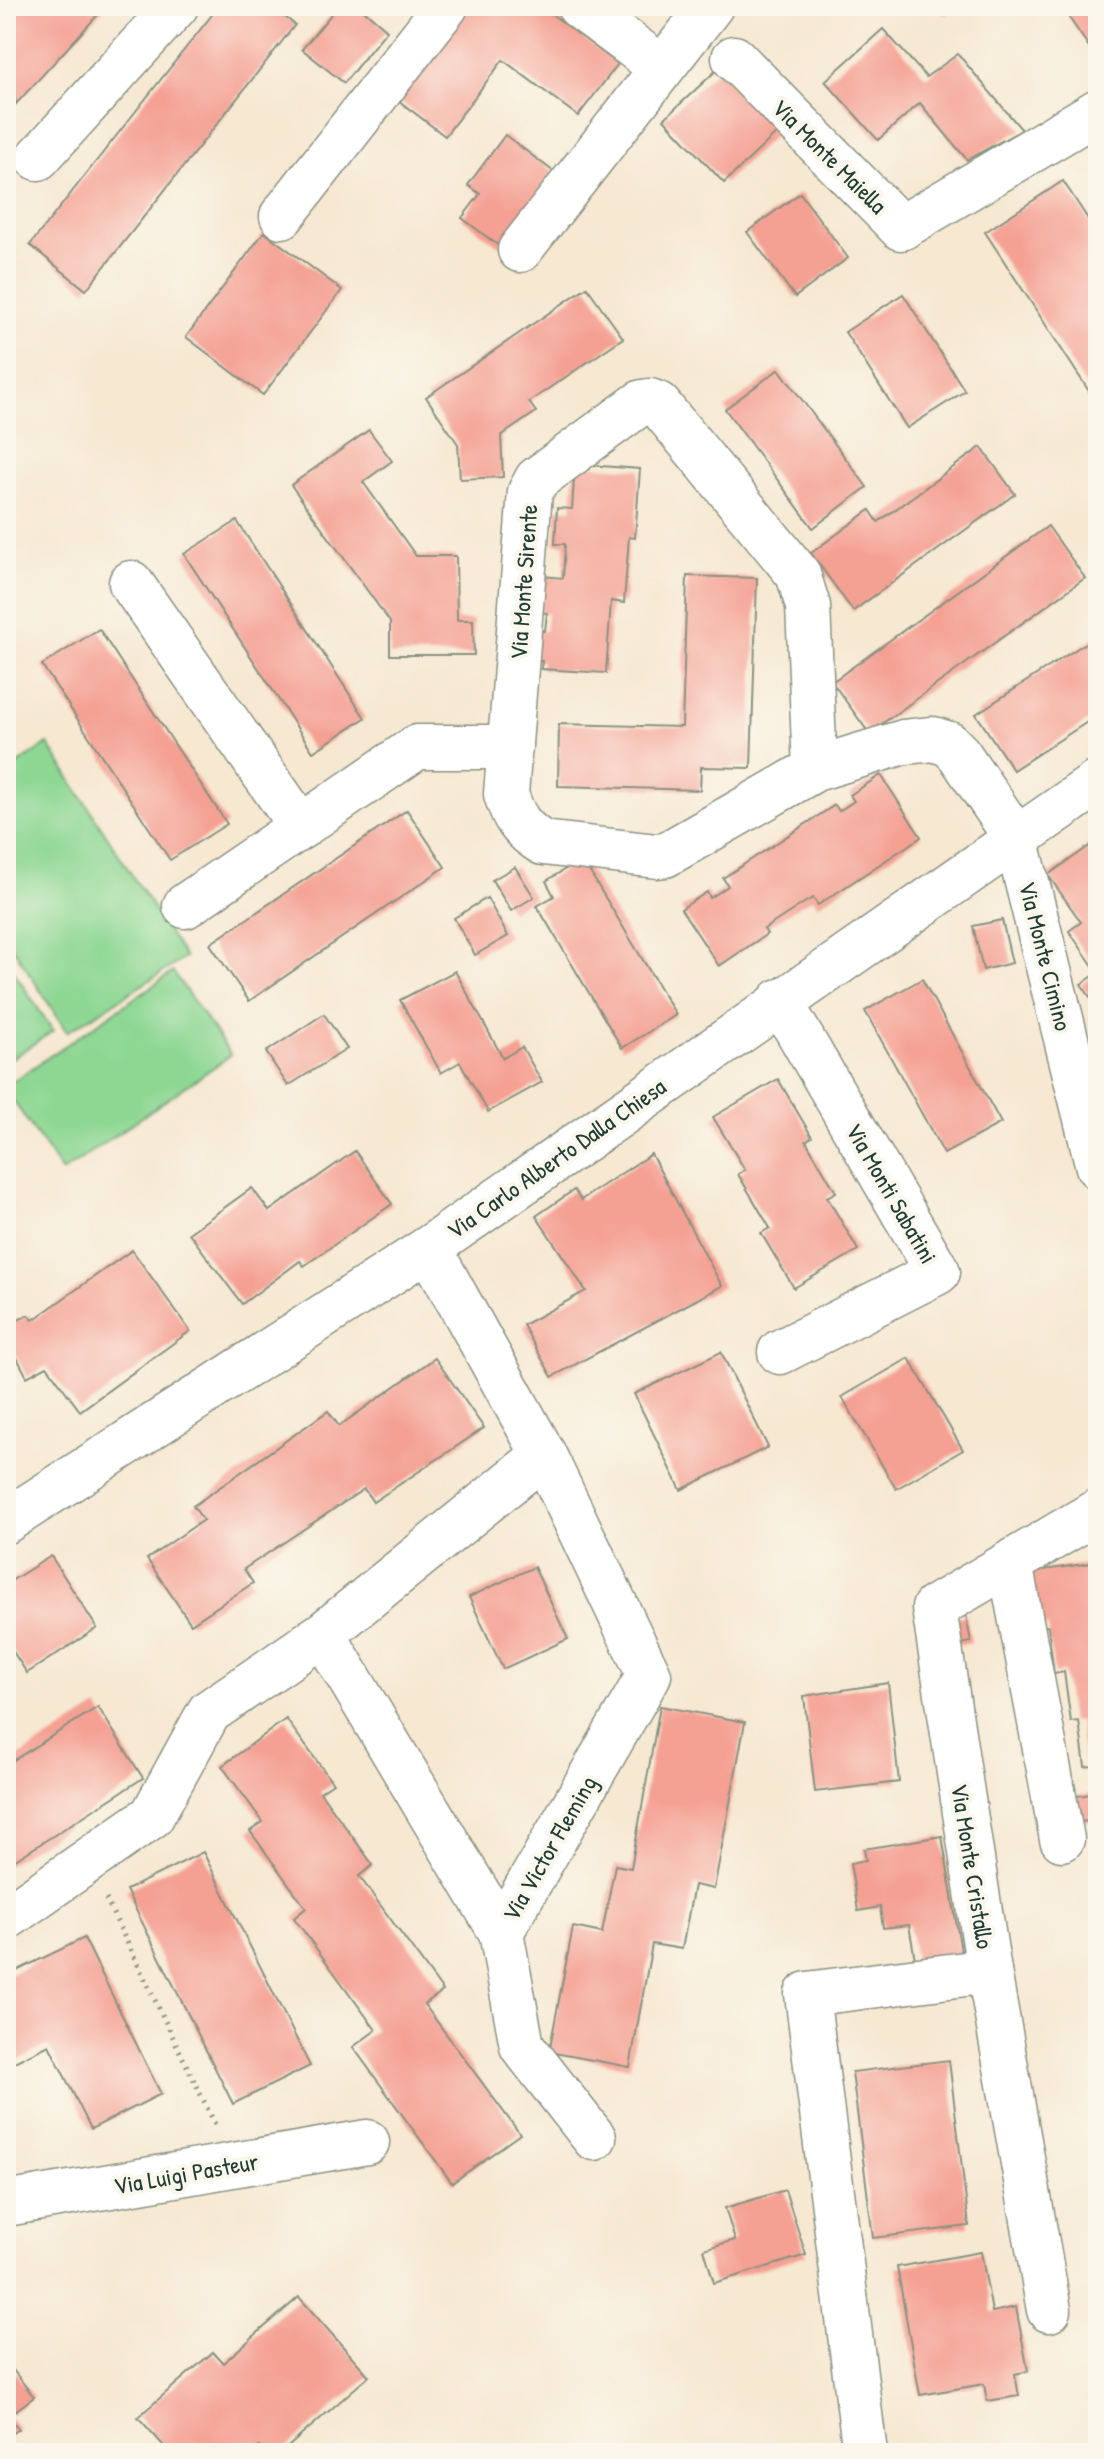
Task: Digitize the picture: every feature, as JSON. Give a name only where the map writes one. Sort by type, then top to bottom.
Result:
[{"type":"street","points":[[38,158],[176,6]]},
{"type":"street","points":[[579,6],[662,68]]},
{"type":"street","points":[[520,250],[711,6]]},
{"type":"street","points":[[282,216],[424,14]]},
{"type":"street","name":"Via Monte Maiella","points":[[734,58],[901,228],[1098,111]]},
{"type":"street","name":"Via Monte Sirente","points":[[815,769],[808,606],[798,574],[658,404],[642,402],[537,479],[532,486],[506,794],[511,813],[526,834],[543,843],[665,855],[815,769],[904,742],[933,739],[949,744],[959,754],[1016,838]]},
{"type":"street","points":[[131,583],[301,827]]},
{"type":"street","points":[[185,906],[417,747],[510,747]]},
{"type":"street","name":"Via Carlo Alberto Dalla Chiesa","points":[[6,1521],[429,1248],[1098,782]]},
{"type":"street","name":"Via Monte Cimino","points":[[1016,838],[1098,1167]]},
{"type":"street","name":"Via Monti Sabatini","points":[[780,1001],[938,1272],[780,1352]]},
{"type":"street","name":"Via Victor Fleming","points":[[323,1634],[501,1932],[649,1675],[544,1455],[429,1248]]},
{"type":"street","points":[[6,1918],[152,1816],[209,1712],[323,1634],[544,1455]]},
{"type":"street","name":"Via Monte Cristallo","points":[[1049,2310],[989,1971],[934,1608],[1098,1511]]},
{"type":"street","points":[[1010,1563],[1062,1839]]},
{"type":"street","points":[[501,1932],[522,2046],[594,2138]]},
{"type":"street","points":[[865,2453],[807,1994],[989,1971]]},
{"type":"street","name":"Via Luigi Pasteur","points":[[6,2204],[367,2142]]},
{"type":"path","points":[[88,1861],[235,2164]]},
{"type":"green space","points":[[48,744],[185,958],[67,1032],[6,937],[6,772]]},
{"type":"green space","points":[[6,960],[53,1031],[6,1062]]},
{"type":"green space","points":[[173,972],[231,1055],[62,1172],[6,1086]]},
{"type":"building","points":[[6,6],[106,6],[16,104],[6,56]]},
{"type":"building","points":[[219,6],[271,6],[295,25],[86,290],[30,245]]},
{"type":"building","points":[[338,6],[359,6],[387,30],[344,83],[302,49]]},
{"type":"building","points":[[472,6],[541,6],[618,64],[578,116],[503,60],[445,136],[399,101]]},
{"type":"building","points":[[936,6],[954,6],[945,15]]},
{"type":"building","points":[[1061,6],[1098,6],[1098,60]]},
{"type":"building","points":[[883,29],[926,77],[958,54],[1022,130],[967,160],[920,103],[878,140],[825,81]]},
{"type":"building","points":[[720,67],[780,130],[724,183],[664,119]]},
{"type":"building","points":[[505,135],[554,172],[499,246],[462,218],[480,194],[468,185]]},
{"type":"building","points":[[1063,181],[1098,234],[1098,405],[985,232]]},
{"type":"building","points":[[800,193],[848,258],[795,297],[747,232]]},
{"type":"building","points":[[264,232],[342,290],[263,395],[186,337]]},
{"type":"building","points":[[587,287],[623,338],[529,402],[536,412],[501,436],[503,477],[460,479],[458,444],[426,397]]},
{"type":"building","points":[[903,294],[965,391],[907,428],[845,332]]},
{"type":"building","points":[[779,369],[867,487],[813,528],[725,409]]},
{"type":"building","points":[[369,430],[392,461],[363,482],[416,556],[456,556],[457,620],[473,620],[474,655],[390,655],[390,622],[291,485]]},
{"type":"building","points":[[981,447],[1015,494],[853,611],[811,553],[870,510],[878,522]]},
{"type":"building","points":[[575,464],[640,469],[635,538],[629,537],[624,603],[611,601],[606,673],[541,669],[542,661],[534,661],[536,631],[545,631],[547,613],[540,612],[543,576],[563,578],[565,544],[555,544],[557,508],[572,509]]},
{"type":"building","points":[[237,521],[365,718],[313,752],[184,554]]},
{"type":"building","points":[[1048,526],[1085,578],[869,733],[832,682]]},
{"type":"building","points":[[687,576],[757,578],[751,768],[701,767],[700,790],[558,786],[559,724],[682,727]]},
{"type":"building","points":[[99,629],[227,824],[170,860],[42,665]]},
{"type":"building","points":[[1098,635],[1098,715],[1013,770],[976,714]]},
{"type":"building","points":[[881,775],[921,837],[818,905],[813,898],[804,903],[764,929],[767,934],[719,966],[681,909],[707,892],[710,898],[728,886],[723,878],[835,805],[839,811],[854,801],[850,795]]},
{"type":"building","points":[[407,810],[445,867],[249,1001],[210,944]]},
{"type":"building","points":[[1098,840],[1098,973],[1069,931],[1081,922],[1048,875]]},
{"type":"building","points":[[582,859],[676,1015],[622,1048],[537,906],[554,896],[546,881]]},
{"type":"building","points":[[515,867],[534,897],[511,911],[492,880]]},
{"type":"building","points":[[487,898],[508,936],[475,955],[454,918]]},
{"type":"building","points":[[1002,920],[1012,963],[983,970],[973,926]]},
{"type":"building","points":[[455,971],[503,1058],[522,1047],[542,1082],[488,1112],[460,1062],[441,1073],[400,1000]]},
{"type":"building","points":[[1098,973],[1098,1008],[1081,984]]},
{"type":"building","points":[[922,979],[1001,1123],[944,1154],[865,1011]]},
{"type":"building","points":[[324,1014],[347,1049],[288,1086],[266,1052]]},
{"type":"building","points":[[778,1079],[812,1137],[806,1141],[836,1192],[827,1197],[858,1250],[794,1288],[761,1233],[770,1228],[738,1174],[745,1170],[713,1117]]},
{"type":"building","points":[[355,1151],[392,1204],[304,1266],[300,1261],[242,1304],[189,1233],[252,1188],[269,1211]]},
{"type":"building","points":[[651,1154],[722,1286],[552,1377],[523,1325],[586,1291],[536,1216],[574,1190],[581,1200]]},
{"type":"building","points":[[132,1250],[190,1331],[80,1411],[47,1366],[27,1377],[6,1337],[6,1326],[28,1315],[33,1320]]},
{"type":"building","points":[[721,1352],[768,1447],[681,1490],[634,1394]]},
{"type":"building","points":[[435,1358],[484,1428],[373,1502],[364,1489],[244,1569],[253,1583],[191,1624],[147,1559],[203,1520],[193,1506],[328,1411],[339,1426]]},
{"type":"building","points":[[909,1358],[963,1450],[896,1489],[842,1397]]},
{"type":"building","points":[[51,1556],[97,1628],[27,1673],[6,1641],[6,1584]]},
{"type":"building","points":[[1098,1562],[1096,1789],[1093,1766],[1085,1767],[1079,1721],[1071,1722],[1064,1672],[1054,1674],[1048,1626],[1038,1627],[1030,1572]]},
{"type":"building","points":[[534,1567],[568,1639],[503,1669],[469,1597]]},
{"type":"building","points":[[966,1615],[971,1642],[951,1646],[947,1619]]},
{"type":"building","points":[[888,1683],[899,1782],[815,1792],[804,1696]]},
{"type":"building","points":[[660,1706],[745,1722],[714,1889],[694,1885],[682,1949],[652,1944],[630,2067],[549,2052],[573,1927],[602,1933],[615,1865],[631,1868]]},
{"type":"building","points":[[98,1707],[143,1778],[6,1866],[6,1765]]},
{"type":"building","points":[[286,1719],[333,1783],[320,1792],[373,1865],[359,1876],[443,1991],[424,2004],[520,2134],[452,2183],[353,2047],[376,2030],[294,1918],[306,1908],[250,1831],[263,1822],[222,1766]]},
{"type":"building","points":[[1098,1793],[1098,1820],[1080,1822],[1077,1796]]},
{"type":"building","points":[[942,1836],[962,1957],[916,1965],[909,1925],[883,1928],[880,1907],[858,1911],[850,1863],[866,1860],[864,1849]]},
{"type":"building","points":[[203,1852],[310,2066],[233,2104],[126,1890]]},
{"type":"building","points":[[84,1938],[161,2094],[91,2129],[49,2045],[6,2066],[6,1976]]},
{"type":"building","points":[[949,2060],[969,2226],[873,2238],[852,2072]]},
{"type":"building","points":[[785,2190],[806,2255],[714,2283],[704,2249],[735,2240],[725,2208]]},
{"type":"building","points":[[981,2252],[992,2312],[1016,2307],[1028,2371],[1015,2374],[1019,2396],[987,2401],[984,2384],[920,2395],[897,2267]]},
{"type":"building","points":[[299,2297],[369,2376],[281,2453],[264,2453],[259,2447],[252,2453],[170,2453],[138,2417],[213,2352],[223,2363]]},
{"type":"building","points":[[6,2361],[34,2397],[8,2416],[19,2429],[6,2438]]}]
